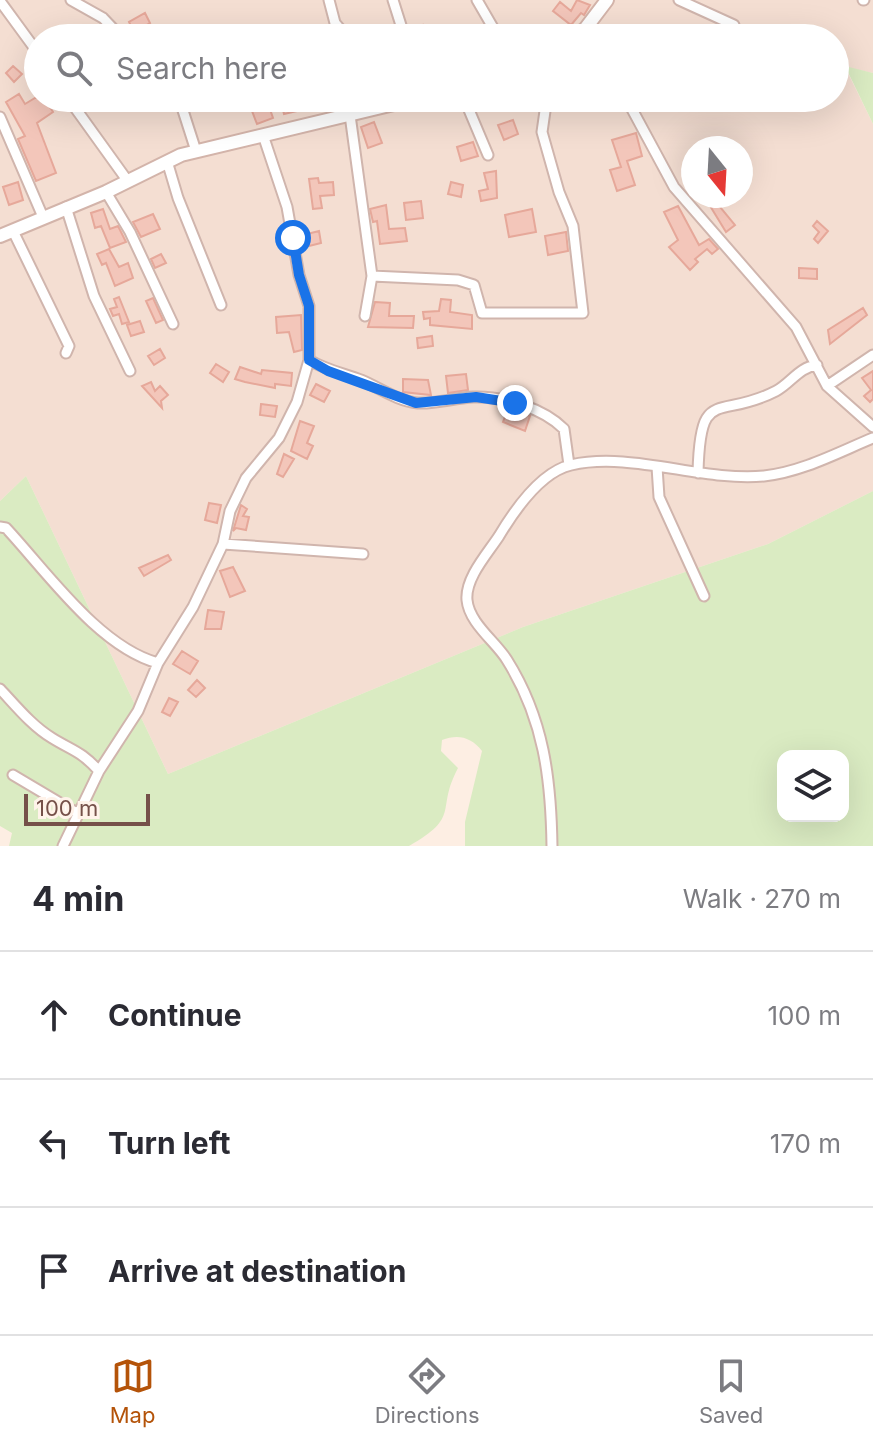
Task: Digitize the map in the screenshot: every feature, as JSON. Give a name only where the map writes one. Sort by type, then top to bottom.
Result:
[{"type":"street","points":[[71,0],[109,24]]},
{"type":"street","points":[[329,0],[336,24]]},
{"type":"street","points":[[393,0],[401,24]]},
{"type":"street","points":[[477,0],[491,24]]},
{"type":"street","points":[[594,24],[607,0]]},
{"type":"street","points":[[679,0],[732,24]]},
{"type":"street","points":[[0,1],[24,34]]},
{"type":"street","points":[[78,112],[127,180]]},
{"type":"street","points":[[183,112],[196,151]]},
{"type":"street","points":[[0,236],[106,192],[167,161],[196,151],[357,112]]},
{"type":"street","points":[[470,112],[488,155]]},
{"type":"street","points":[[372,276],[458,280],[474,285],[482,313],[583,313],[573,226],[542,132],[545,112]]},
{"type":"street","points":[[634,112],[674,187],[796,327],[827,386],[873,427]]},
{"type":"street","points":[[350,115],[372,276],[365,316]]},
{"type":"street","points":[[0,117],[43,217]]},
{"type":"street","points":[[63,846],[99,771],[138,711],[158,663],[193,607],[223,544],[230,511],[251,470],[279,438],[297,402],[309,360],[309,306],[299,275],[287,207],[263,135]]},
{"type":"street","points":[[167,161],[178,198],[221,305]]},
{"type":"street","points":[[106,192],[130,232],[173,324]]},
{"type":"street","points":[[66,207],[94,296],[130,371]]},
{"type":"street","points":[[13,231],[69,346],[66,353]]},
{"type":"street","points":[[827,386],[873,355]]},
{"type":"street","points":[[309,360],[328,371],[360,380],[402,400],[431,403],[476,397],[515,403],[547,415],[564,429],[569,465]]},
{"type":"street","points":[[698,473],[699,438],[704,423],[715,408],[776,391],[809,366],[817,365]]},
{"type":"street","points":[[552,846],[551,780],[533,719],[507,659],[473,616],[467,601],[469,584],[508,520],[531,493],[569,465],[631,463],[698,473],[764,476],[787,471],[873,438]]},
{"type":"street","points":[[657,467],[659,497],[704,596]]},
{"type":"street","points":[[0,527],[6,528],[60,585],[91,624],[145,660],[158,663]]},
{"type":"street","points":[[223,544],[363,554]]},
{"type":"street","points":[[0,689],[25,716],[52,738],[81,752],[99,771]]},
{"type":"street","points":[[13,775],[77,813]]},
{"type":"shaded area","points":[[0,0],[873,0],[873,73],[849,68],[849,24],[24,24],[24,112],[849,112],[849,75],[873,124],[873,491],[768,544],[523,627],[168,774],[26,476],[0,501]]},
{"type":"green space","points":[[849,67],[873,73],[873,124],[849,74]]},
{"type":"green space","points":[[26,476],[168,774],[523,627],[768,544],[873,491],[873,846],[465,846],[465,822],[482,751],[469,740],[459,737],[442,740],[441,751],[458,768],[451,782],[442,819],[409,846],[9,846],[12,833],[0,826],[0,501]]},
{"type":"building","points":[[577,0],[590,5],[584,15],[581,13],[572,24],[553,11],[560,2],[571,11]]},
{"type":"building","points":[[145,13],[150,23],[130,24]]},
{"type":"building","points":[[13,66],[22,74],[14,82],[6,73]]},
{"type":"building","points":[[19,94],[24,102],[24,112],[53,112],[37,123],[56,173],[36,181],[18,139],[25,136],[6,102]]},
{"type":"building","points":[[252,112],[271,112],[273,118],[257,124]]},
{"type":"building","points":[[513,120],[518,134],[504,140],[498,125]]},
{"type":"building","points":[[374,122],[382,143],[368,148],[361,127]]},
{"type":"building","points":[[636,133],[642,156],[627,161],[635,185],[617,191],[610,170],[621,167],[612,140]]},
{"type":"building","points":[[473,142],[478,156],[461,161],[457,147]]},
{"type":"building","points":[[496,171],[497,198],[481,201],[479,191],[488,189],[484,173]]},
{"type":"building","points":[[318,178],[319,183],[333,182],[334,195],[320,196],[322,208],[313,209],[309,179]]},
{"type":"building","points":[[18,182],[23,200],[9,205],[3,187]]},
{"type":"building","points":[[451,182],[463,185],[461,197],[448,194]]},
{"type":"building","points":[[421,201],[423,218],[406,220],[404,203]]},
{"type":"building","points":[[386,205],[389,229],[405,228],[407,241],[380,244],[377,221],[373,222],[370,209]]},
{"type":"building","points":[[678,206],[699,245],[709,239],[718,249],[712,254],[707,249],[695,259],[698,262],[690,270],[669,247],[678,240],[664,212]]},
{"type":"building","points":[[711,208],[721,208],[735,225],[726,232]]},
{"type":"building","points":[[103,209],[110,229],[118,226],[126,242],[110,248],[101,226],[95,228],[91,213]]},
{"type":"building","points":[[532,209],[536,232],[509,237],[505,215]]},
{"type":"building","points":[[153,214],[160,229],[141,237],[133,222]]},
{"type":"building","points":[[817,221],[828,231],[818,243],[814,239],[819,232],[813,226]]},
{"type":"building","points":[[319,231],[321,243],[309,246],[307,234]]},
{"type":"building","points":[[566,232],[568,251],[548,255],[545,236]]},
{"type":"building","points":[[109,249],[119,267],[128,263],[133,278],[115,286],[106,263],[102,265],[97,254]]},
{"type":"building","points":[[161,254],[166,263],[155,268],[151,259]]},
{"type":"building","points":[[799,268],[817,269],[817,279],[799,278]]},
{"type":"building","points":[[119,297],[129,322],[122,324],[119,314],[113,316],[110,309],[117,307],[114,299]]},
{"type":"building","points":[[153,298],[163,320],[156,323],[146,301]]},
{"type":"building","points":[[441,299],[451,300],[450,312],[472,315],[472,329],[430,325],[430,318],[424,319],[423,312],[439,311]]},
{"type":"building","points":[[375,302],[390,303],[389,316],[414,316],[413,328],[368,327]]},
{"type":"building","points":[[863,308],[867,315],[830,344],[828,330]]},
{"type":"building","points":[[301,315],[302,350],[294,352],[289,332],[277,333],[276,317]]},
{"type":"building","points":[[140,321],[144,332],[131,336],[127,325]]},
{"type":"building","points":[[432,336],[433,346],[418,348],[417,338]]},
{"type":"building","points":[[160,349],[165,358],[154,365],[148,356]]},
{"type":"building","points":[[216,364],[229,372],[223,382],[210,373]]},
{"type":"building","points":[[240,367],[261,374],[262,370],[292,373],[291,386],[275,384],[275,388],[235,379]]},
{"type":"building","points":[[873,371],[873,399],[870,402],[864,396],[871,390],[862,378]]},
{"type":"building","points":[[466,374],[468,390],[448,393],[446,376]]},
{"type":"building","points":[[403,379],[428,380],[431,395],[403,392]]},
{"type":"building","points":[[151,382],[155,391],[160,386],[168,395],[161,401],[162,408],[142,386]]},
{"type":"building","points":[[316,384],[330,391],[324,402],[310,395]]},
{"type":"building","points":[[261,404],[277,406],[275,417],[260,415]]},
{"type":"building","points":[[508,409],[530,416],[525,431],[503,422]]},
{"type":"building","points":[[300,421],[314,426],[307,443],[313,446],[307,459],[291,451]]},
{"type":"building","points":[[284,454],[294,459],[283,477],[277,474]]},
{"type":"building","points":[[209,503],[221,505],[217,523],[205,520]]},
{"type":"building","points":[[241,505],[247,509],[243,516],[249,517],[246,530],[236,528],[233,531]]},
{"type":"building","points":[[168,555],[171,560],[144,576],[139,568]]},
{"type":"building","points":[[233,567],[245,591],[230,597],[220,571]]},
{"type":"building","points":[[208,610],[224,612],[221,629],[205,629]]},
{"type":"building","points":[[182,651],[198,661],[190,674],[173,664]]},
{"type":"building","points":[[197,680],[205,688],[196,697],[188,690]]},
{"type":"building","points":[[169,698],[178,702],[170,716],[162,712]]},
{"type":"route","points":[[293,238],[299,275],[309,306],[309,360],[328,371],[360,380],[402,400],[416,403],[476,397],[515,403]]}]
